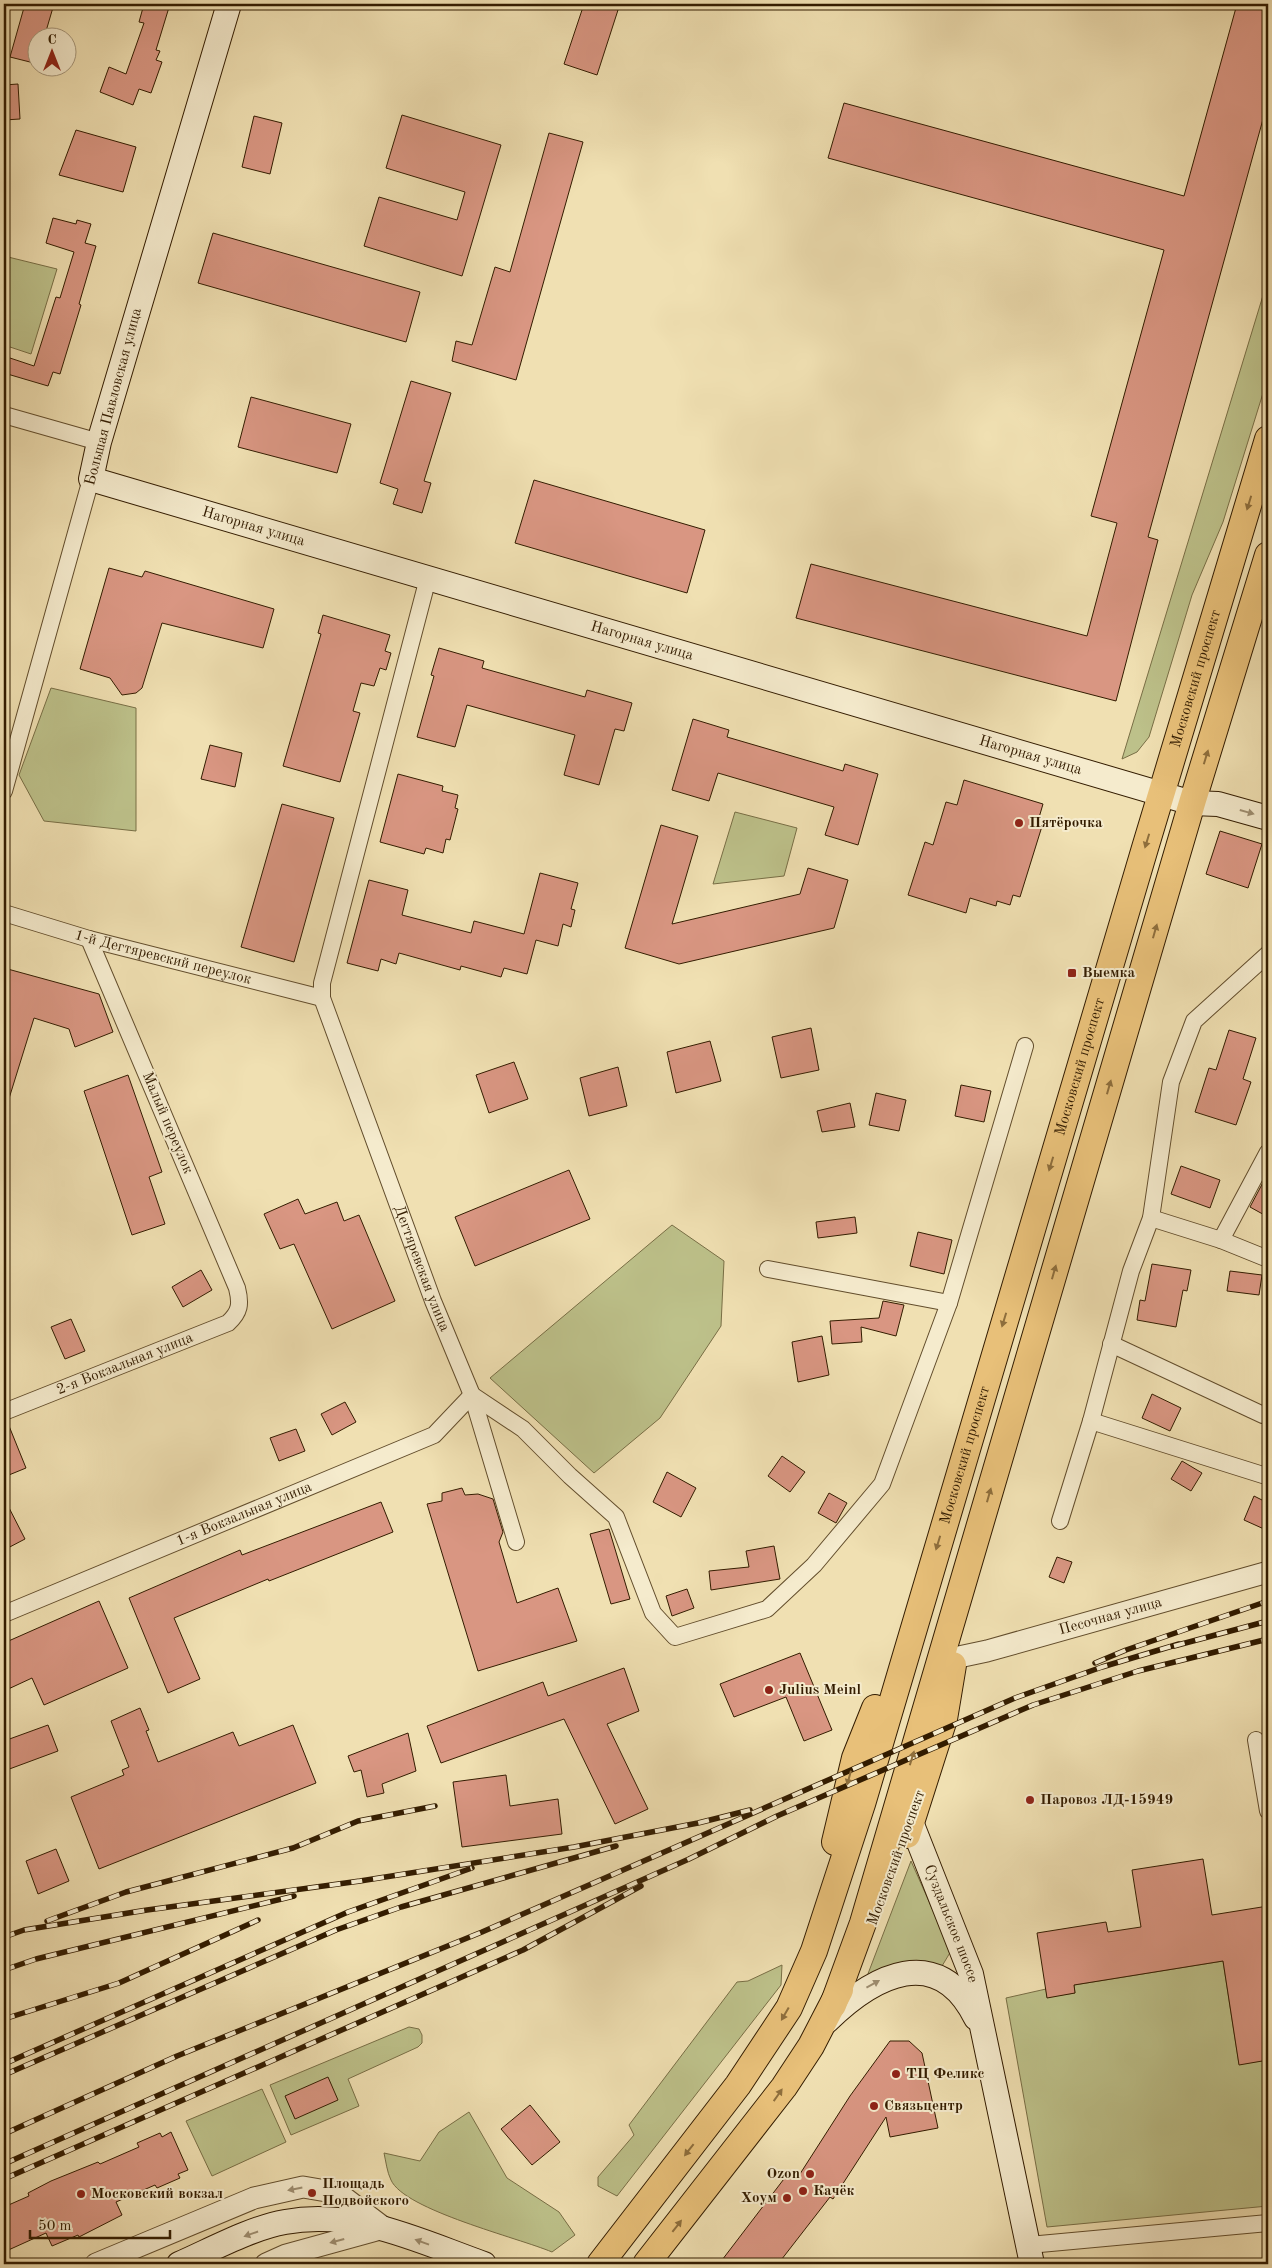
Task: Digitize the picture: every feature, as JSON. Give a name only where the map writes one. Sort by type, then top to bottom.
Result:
[{"type":"main road","name":"Большая Павловская улица","points":[[91,479],[99,442],[229,4]]},
{"type":"main road","name":"Московский проспект","points":[[600,2264],[753,2065],[789,2008],[806,1970],[818,1928],[840,1812],[855,1758],[927,1580],[1268,439]]},
{"type":"main road","name":"Нагорная улица","points":[[91,479],[1192,803],[1218,804],[1268,818]]},
{"type":"main road","name":"Московский проспект","points":[[828,2015],[857,1945],[1192,803],[1268,556]]},
{"type":"main road","name":"Московский проспект","points":[[646,2264],[769,2108],[828,2015],[878,1916],[944,1719],[970,1558]]},
{"type":"main road","name":"Суздальское шоссе","points":[[900,1797],[966,1959],[989,2055],[1031,2254]]},
{"type":"main road","name":"Суздальское шоссе","points":[[828,2015],[868,1986],[891,1976],[918,1973],[934,1976],[948,1984],[966,2001],[980,2027],[989,2055]]},
{"type":"main road","points":[[179,2264],[240,2237],[283,2222],[313,2218],[344,2219],[384,2228],[484,2264]]},
{"type":"street","points":[[4,415],[99,442]]},
{"type":"street","name":"Большая Павловская улица","points":[[4,790],[91,479]]},
{"type":"street","points":[[322,998],[322,983],[428,578]]},
{"type":"street","name":"1-й Дегтяревский переулок","points":[[4,913],[89,939],[322,998]]},
{"type":"street","name":"Малый переулок","points":[[89,939],[237,1288],[240,1307]]},
{"type":"street","points":[[1060,1521],[1090,1421],[1131,1271],[1150,1218],[1171,1082],[1194,1021],[1268,954]]},
{"type":"street","name":"Дегтяревская улица","points":[[322,998],[433,1301],[472,1395],[516,1542]]},
{"type":"street","points":[[472,1395],[524,1429],[570,1476],[616,1517],[653,1613],[675,1636],[767,1609],[814,1565],[882,1484],[949,1303],[1025,1046]]},
{"type":"street","points":[[1221,1240],[1268,1152]]},
{"type":"street","points":[[1150,1218],[1221,1240],[1268,1259]]},
{"type":"street","points":[[768,1269],[949,1303]]},
{"type":"street","name":"2-я Вокзальная улица","points":[[4,1412],[228,1324],[236,1316],[240,1307]]},
{"type":"street","points":[[1111,1344],[1263,1415]]},
{"type":"street","name":"1-я Вокзальная улица","points":[[4,1614],[434,1435],[472,1395]]},
{"type":"street","points":[[1090,1421],[1266,1476]]},
{"type":"street","name":"Песочная улица","points":[[954,1658],[987,1651],[1268,1572]]},
{"type":"street","points":[[1256,1740],[1268,1811]]},
{"type":"street","points":[[96,2264],[254,2198],[303,2187],[338,2193],[384,2228]]},
{"type":"street","points":[[1031,2254],[1268,2222]]},
{"type":"street","points":[[266,2264],[286,2255],[384,2228]]},
{"type":"green space","points":[[4,256],[57,269],[31,354],[4,345]]},
{"type":"green space","points":[[1268,279],[1268,377],[1223,522],[1192,595],[1149,737],[1137,752],[1122,759]]},
{"type":"green space","points":[[51,688],[136,708],[136,831],[44,821],[19,775]]},
{"type":"green space","points":[[735,812],[797,828],[784,876],[713,884]]},
{"type":"green space","points":[[672,1225],[724,1261],[721,1326],[660,1418],[594,1473],[490,1378]]},
{"type":"green space","points":[[911,1861],[951,1951],[942,1966],[926,1962],[866,1979]]},
{"type":"green space","points":[[1223,1961],[1239,2064],[1268,2060],[1268,2206],[1047,2227],[1006,1998],[1046,1989],[1047,1997],[1075,1993],[1074,1985]]},
{"type":"green space","points":[[782,1965],[781,1985],[617,2196],[598,2186],[598,2177],[634,2135],[629,2125],[737,1982],[748,1981]]},
{"type":"green space","points":[[409,2027],[419,2029],[422,2035],[422,2043],[418,2047],[348,2079],[359,2106],[291,2135],[270,2085]]},
{"type":"green space","points":[[262,2089],[286,2142],[212,2176],[186,2121]]},
{"type":"green space","points":[[469,2112],[507,2178],[559,2212],[575,2235],[552,2252],[439,2212],[417,2202],[400,2191],[391,2180],[384,2153],[420,2161],[439,2132]]},
{"type":"building","points":[[25,4],[54,4],[47,28],[28,28],[28,62],[10,57]]},
{"type":"building","points":[[144,4],[170,4],[156,50],[160,51],[156,60],[162,62],[151,93],[139,89],[133,105],[100,92],[109,67],[126,74],[144,23],[139,22]]},
{"type":"building","points":[[584,4],[599,4],[618,10],[597,75],[564,64]]},
{"type":"building","points":[[1237,4],[1268,4],[1268,101],[1148,537],[1158,540],[1116,701],[796,618],[811,564],[1087,636],[1117,523],[1091,516],[1164,250],[828,158],[844,103],[1184,196]]},
{"type":"building","points":[[18,84],[20,119],[4,120],[4,85]]},
{"type":"building","points":[[402,115],[501,145],[462,276],[364,246],[379,197],[457,220],[465,192],[386,168]]},
{"type":"building","points":[[254,116],[282,123],[270,174],[242,167]]},
{"type":"building","points":[[76,130],[136,147],[123,192],[59,175]]},
{"type":"building","points":[[549,133],[583,142],[516,380],[452,361],[456,341],[472,345],[495,267],[510,272]]},
{"type":"building","points":[[53,218],[76,224],[77,220],[91,224],[85,243],[96,246],[79,304],[81,305],[60,374],[53,372],[48,386],[4,373],[4,356],[34,366],[56,297],[60,298],[74,252],[46,243]]},
{"type":"building","points":[[213,233],[420,292],[406,342],[198,283]]},
{"type":"building","points":[[411,381],[451,393],[424,481],[431,483],[422,513],[393,504],[398,489],[380,483]]},
{"type":"building","points":[[251,397],[351,424],[337,473],[238,447]]},
{"type":"building","points":[[534,480],[705,530],[687,593],[515,543]]},
{"type":"building","points":[[109,568],[142,577],[145,571],[274,609],[263,648],[162,623],[142,688],[136,693],[122,695],[110,678],[80,669]]},
{"type":"building","points":[[323,615],[390,635],[385,651],[391,653],[386,670],[380,668],[374,686],[361,683],[353,711],[360,713],[340,782],[283,766],[321,634],[318,633]]},
{"type":"building","points":[[439,648],[484,661],[482,668],[585,697],[587,690],[632,703],[624,731],[615,729],[599,785],[564,775],[575,735],[467,705],[455,747],[417,737],[434,676],[431,675]]},
{"type":"building","points":[[693,719],[729,730],[727,737],[843,771],[845,764],[878,774],[858,845],[825,835],[834,807],[718,773],[709,801],[672,790]]},
{"type":"building","points":[[210,745],[242,753],[235,787],[201,779]]},
{"type":"building","points":[[398,774],[443,786],[442,791],[458,795],[455,808],[458,809],[450,840],[446,839],[443,853],[426,848],[424,854],[380,842]]},
{"type":"building","points":[[964,780],[1043,804],[1038,821],[1043,823],[1020,897],[1013,895],[1010,905],[997,901],[996,906],[970,898],[966,913],[908,895],[925,842],[933,845],[946,802],[957,805]]},
{"type":"building","points":[[282,804],[334,818],[294,962],[241,947]]},
{"type":"building","points":[[661,825],[698,836],[672,924],[800,894],[808,868],[848,880],[834,928],[679,964],[625,948]]},
{"type":"building","points":[[1220,831],[1262,844],[1248,888],[1206,874]]},
{"type":"building","points":[[540,873],[578,883],[571,909],[575,910],[571,927],[563,924],[558,946],[536,940],[527,974],[504,968],[501,977],[461,966],[460,970],[399,953],[396,964],[381,959],[378,971],[347,963],[369,880],[408,890],[402,915],[471,933],[474,921],[524,934]]},
{"type":"building","points":[[4,968],[99,994],[113,1032],[75,1047],[69,1029],[34,1018],[7,1105],[4,1104]]},
{"type":"building","points":[[811,1028],[819,1070],[781,1078],[772,1037]]},
{"type":"building","points":[[1229,1030],[1256,1038],[1243,1079],[1251,1082],[1236,1125],[1195,1112],[1209,1068],[1216,1070]]},
{"type":"building","points":[[710,1041],[721,1081],[676,1093],[667,1052]]},
{"type":"building","points":[[514,1062],[528,1099],[489,1113],[476,1075]]},
{"type":"building","points":[[618,1067],[627,1106],[589,1116],[580,1078]]},
{"type":"building","points":[[128,1075],[162,1172],[149,1177],[165,1224],[132,1235],[84,1091]]},
{"type":"building","points":[[961,1085],[991,1091],[984,1122],[955,1116]]},
{"type":"building","points":[[876,1093],[906,1100],[899,1131],[869,1125]]},
{"type":"building","points":[[850,1103],[855,1127],[822,1132],[817,1111]]},
{"type":"building","points":[[1181,1166],[1220,1180],[1210,1208],[1171,1194]]},
{"type":"building","points":[[569,1170],[590,1219],[475,1266],[455,1217]]},
{"type":"building","points":[[1268,1173],[1268,1217],[1250,1207]]},
{"type":"building","points":[[298,1199],[305,1214],[337,1202],[344,1221],[359,1215],[395,1301],[332,1329],[294,1244],[280,1249],[264,1214]]},
{"type":"building","points":[[855,1217],[857,1233],[818,1238],[816,1222]]},
{"type":"building","points":[[918,1232],[952,1240],[944,1274],[910,1266]]},
{"type":"building","points":[[1152,1264],[1191,1270],[1187,1291],[1183,1290],[1176,1327],[1137,1320],[1140,1300],[1145,1301]]},
{"type":"building","points":[[201,1270],[212,1290],[183,1307],[172,1287]]},
{"type":"building","points":[[1230,1271],[1262,1275],[1259,1295],[1227,1291]]},
{"type":"building","points":[[883,1301],[904,1305],[896,1336],[861,1327],[862,1342],[832,1344],[830,1321],[879,1318]]},
{"type":"building","points":[[71,1319],[85,1351],[65,1359],[51,1327]]},
{"type":"building","points":[[822,1336],[829,1375],[798,1382],[792,1342]]},
{"type":"building","points":[[1152,1394],[1181,1408],[1170,1431],[1142,1418]]},
{"type":"building","points":[[345,1402],[356,1422],[332,1435],[321,1414]]},
{"type":"building","points":[[7,1421],[26,1468],[4,1477],[4,1422]]},
{"type":"building","points":[[296,1429],[305,1451],[279,1461],[270,1438]]},
{"type":"building","points":[[782,1456],[805,1472],[790,1492],[768,1476]]},
{"type":"building","points":[[1182,1461],[1202,1473],[1191,1491],[1171,1479]]},
{"type":"building","points":[[667,1472],[696,1488],[681,1517],[653,1502]]},
{"type":"building","points":[[462,1488],[465,1495],[478,1494],[493,1499],[503,1532],[499,1542],[517,1603],[558,1588],[577,1641],[478,1671],[427,1504],[442,1501],[442,1493]]},
{"type":"building","points":[[829,1493],[847,1503],[836,1523],[818,1513]]},
{"type":"building","points":[[1254,1496],[1268,1503],[1268,1518],[1264,1529],[1244,1520]]},
{"type":"building","points":[[4,1498],[25,1539],[4,1550]]},
{"type":"building","points":[[381,1502],[393,1532],[269,1581],[268,1579],[174,1618],[200,1679],[168,1693],[129,1598],[240,1550],[242,1555]]},
{"type":"building","points":[[609,1529],[630,1599],[611,1604],[590,1534]]},
{"type":"building","points":[[774,1546],[780,1579],[711,1590],[709,1571],[749,1567],[746,1551]]},
{"type":"building","points":[[1057,1557],[1072,1562],[1064,1583],[1049,1577]]},
{"type":"building","points":[[687,1589],[694,1608],[672,1616],[666,1596]]},
{"type":"building","points":[[99,1601],[128,1668],[44,1705],[32,1678],[4,1691],[4,1643]]},
{"type":"building","points":[[800,1653],[832,1730],[804,1741],[786,1697],[734,1717],[720,1684]]},
{"type":"building","points":[[624,1668],[639,1711],[607,1724],[648,1809],[615,1824],[564,1719],[441,1763],[427,1726],[543,1682],[548,1696]]},
{"type":"building","points":[[140,1708],[149,1730],[146,1731],[158,1762],[233,1732],[239,1746],[293,1725],[316,1783],[99,1869],[71,1797],[124,1775],[122,1770],[129,1767],[111,1721]]},
{"type":"building","points":[[48,1725],[58,1751],[4,1771],[4,1741]]},
{"type":"building","points":[[408,1733],[416,1771],[382,1784],[384,1793],[367,1797],[361,1770],[354,1772],[348,1756]]},
{"type":"building","points":[[506,1775],[510,1806],[558,1799],[562,1834],[462,1847],[453,1782]]},
{"type":"building","points":[[56,1849],[69,1881],[38,1894],[26,1861]]},
{"type":"building","points":[[1203,1859],[1212,1915],[1268,1906],[1268,2060],[1239,2065],[1223,1961],[1074,1985],[1075,1993],[1047,1998],[1037,1933],[1106,1922],[1108,1932],[1141,1927],[1132,1870]]},
{"type":"building","points":[[890,2041],[909,2041],[922,2053],[938,2128],[890,2137],[886,2117],[833,2199],[830,2197],[778,2264],[719,2264],[790,2171],[798,2177],[850,2096]]},
{"type":"building","points":[[328,2077],[338,2100],[295,2119],[285,2096]]},
{"type":"building","points":[[530,2105],[560,2142],[532,2165],[501,2129]]},
{"type":"building","name":"Московский вокзал","points":[[171,2132],[188,2170],[178,2174],[180,2178],[157,2188],[155,2185],[116,2202],[122,2215],[79,2237],[78,2235],[52,2246],[46,2233],[4,2252],[4,2207],[29,2196],[28,2193],[51,2181],[98,2162],[100,2164],[139,2147],[137,2143],[160,2133],[162,2137]]},
{"type":"railway","points":[[1095,1663],[1126,1650],[1268,1601]]},
{"type":"railway","points":[[1174,1646],[1268,1621]]},
{"type":"railway","points":[[4,2164],[689,1859],[777,1816],[1033,1705],[1138,1671],[1268,1639]]},
{"type":"railway","points":[[4,2134],[177,2056],[482,1932],[1015,1698],[1102,1667],[1179,1644]]},
{"type":"railway","points":[[47,1921],[126,1892],[293,1848],[358,1821],[435,1806]]},
{"type":"railway","points":[[4,1937],[24,1930],[147,1910],[360,1881],[574,1847],[698,1823],[750,1810]]},
{"type":"railway","points":[[4,2075],[336,1930],[401,1907],[616,1846]]},
{"type":"railway","points":[[4,2064],[348,1912],[472,1868]]},
{"type":"railway","points":[[4,2179],[523,1950],[641,1886]]},
{"type":"railway","points":[[4,1970],[36,1959],[294,1896]]},
{"type":"railway","points":[[4,2019],[119,1983],[258,1920]]},
{"type":"place","name":"Пятёрочка","points":[[1019,823]]},
{"type":"place","name":"Выемка","points":[[1072,973]]},
{"type":"place","name":"Julius Meinl","points":[[769,1690]]},
{"type":"place","name":"Паровоз ЛД-15949","points":[[1030,1800]]},
{"type":"place","name":"ТЦ Феликс","points":[[896,2074]]},
{"type":"place","name":"Связьцентр","points":[[874,2106]]},
{"type":"place","name":"Ozon","points":[[810,2174]]},
{"type":"place","name":"Качёк","points":[[803,2191]]},
{"type":"place","name":"Площадь Подвойского","points":[[312,2193]]},
{"type":"place","name":"Московский вокзал","points":[[81,2194]]},
{"type":"place","name":"Хоум","points":[[787,2198]]}]
